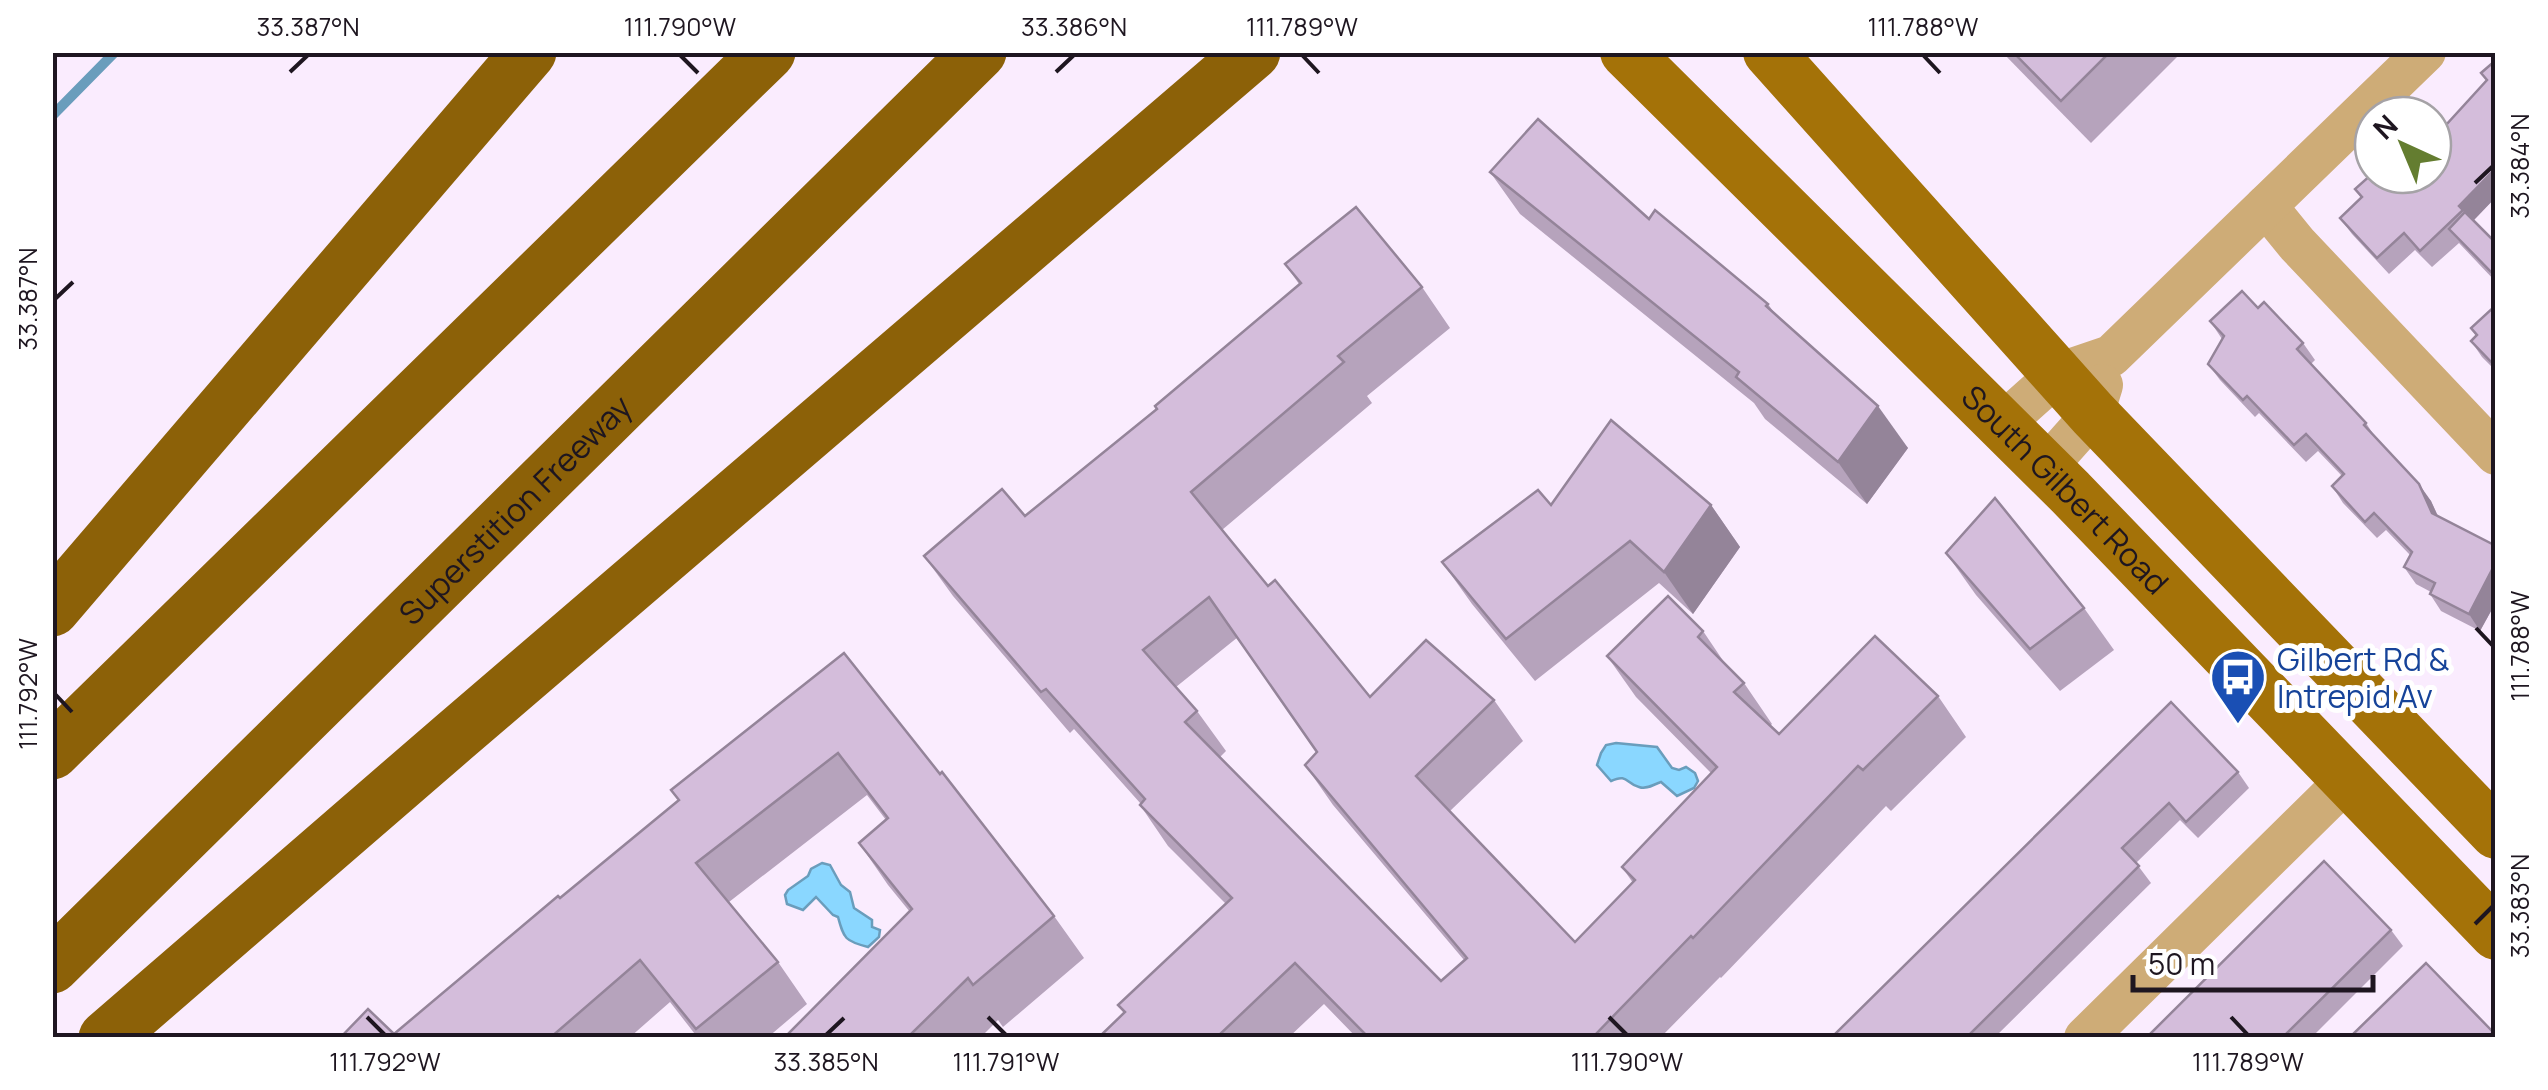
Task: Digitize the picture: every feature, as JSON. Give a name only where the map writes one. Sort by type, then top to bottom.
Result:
[{"type":"highway","points":[[52,609],[529,52]]},
{"type":"highway","points":[[52,752],[768,52]]},
{"type":"highway","name":"Superstition Freeway","points":[[52,966],[979,52]]},
{"type":"highway","points":[[106,1038],[1252,52]]},
{"type":"main road","name":"South Gilbert Road","points":[[1626,52],[2046,468],[2496,934]]},
{"type":"main road","points":[[1769,52],[2094,414],[2496,833]]},
{"type":"street","points":[[2001,425],[2058,374],[2111,356],[2424,52]]},
{"type":"street","points":[[2266,206],[2297,244],[2496,454]]},
{"type":"street","points":[[2046,468],[2094,414],[2111,356]]},
{"type":"street","points":[[2085,1038],[2348,779]]},
{"type":"water","points":[[1606,745],[1657,747],[1672,768],[1686,767],[1698,781],[1694,788],[1677,796],[1661,782],[1642,788],[1624,779],[1611,781],[1597,765]]},
{"type":"water","points":[[822,863],[830,865],[841,885],[850,892],[854,908],[880,930],[879,937],[868,947],[847,938],[838,917],[816,897],[803,910],[787,904],[788,890]]},
{"type":"building","points":[[2013,52],[2110,52],[2061,101]]},
{"type":"building","points":[[2496,60],[2496,168],[2459,206],[2463,210],[2420,251],[2404,233],[2377,258],[2340,218],[2360,195],[2453,195],[2453,117],[2487,80],[2481,73]]},
{"type":"building","points":[[1538,119],[1649,219],[1655,210],[1768,304],[1878,406],[1838,462],[1736,377],[1739,372],[1490,172]]},
{"type":"building","points":[[1356,207],[1422,287],[1338,356],[1344,362],[1191,492],[1268,586],[1275,580],[1370,697],[1426,640],[1494,700],[1416,776],[1575,942],[1635,880],[1622,867],[1717,767],[1607,656],[1668,596],[1703,631],[1698,637],[1744,683],[1734,692],[1779,734],[1875,636],[1938,696],[1863,770],[1858,766],[1592,1038],[1369,1038],[1295,963],[1216,1038],[1098,1038],[1125,1012],[1118,1005],[1232,898],[1140,805],[1145,799],[1046,689],[1041,692],[924,556],[1002,489],[1025,516],[1157,409],[1155,406],[1301,283],[1285,264]],"holes":[[[1209,597],[1317,752],[1305,765],[1467,958],[1441,981],[1185,722],[1197,711],[1143,650]]]},
{"type":"building","points":[[2465,212],[2496,243],[2496,277],[2449,229]]},
{"type":"building","points":[[2242,291],[2258,308],[2264,302],[2303,343],[2297,349],[2419,484],[2432,513],[2496,546],[2496,562],[2469,614],[2430,594],[2435,583],[2404,567],[2412,552],[2374,513],[2365,522],[2332,486],[2344,474],[2306,434],[2294,445],[2247,396],[2243,400],[2208,364],[2224,336],[2210,321]]},
{"type":"building","points":[[2496,305],[2496,367],[2471,341],[2477,335],[2471,328]]},
{"type":"building","points":[[1611,420],[1711,505],[1664,572],[1630,541],[1506,639],[1442,562],[1538,490],[1551,505]]},
{"type":"building","points":[[1995,498],[2084,608],[2030,649],[1946,553]]},
{"type":"building","points":[[844,653],[1054,916],[973,985],[968,978],[907,1038],[784,1038],[912,909],[859,843],[888,818],[838,753],[696,863],[778,962],[696,1029],[640,960],[550,1038],[340,1038],[368,1009],[394,1034],[679,800],[671,790]]},
{"type":"building","points":[[2171,702],[2238,772],[2186,822],[2169,803],[2122,848],[2139,866],[1966,1038],[1831,1038]]},
{"type":"building","points":[[2324,861],[2391,930],[2282,1038],[2146,1038]]},
{"type":"building","points":[[2426,963],[2493,1032],[2488,1038],[2349,1038]]},
{"type":"waterway","points":[[52,116],[115,52]]},
{"type":"place","name":"Gilbert Rd & Intrepid Av","points":[[2238,726]]}]
